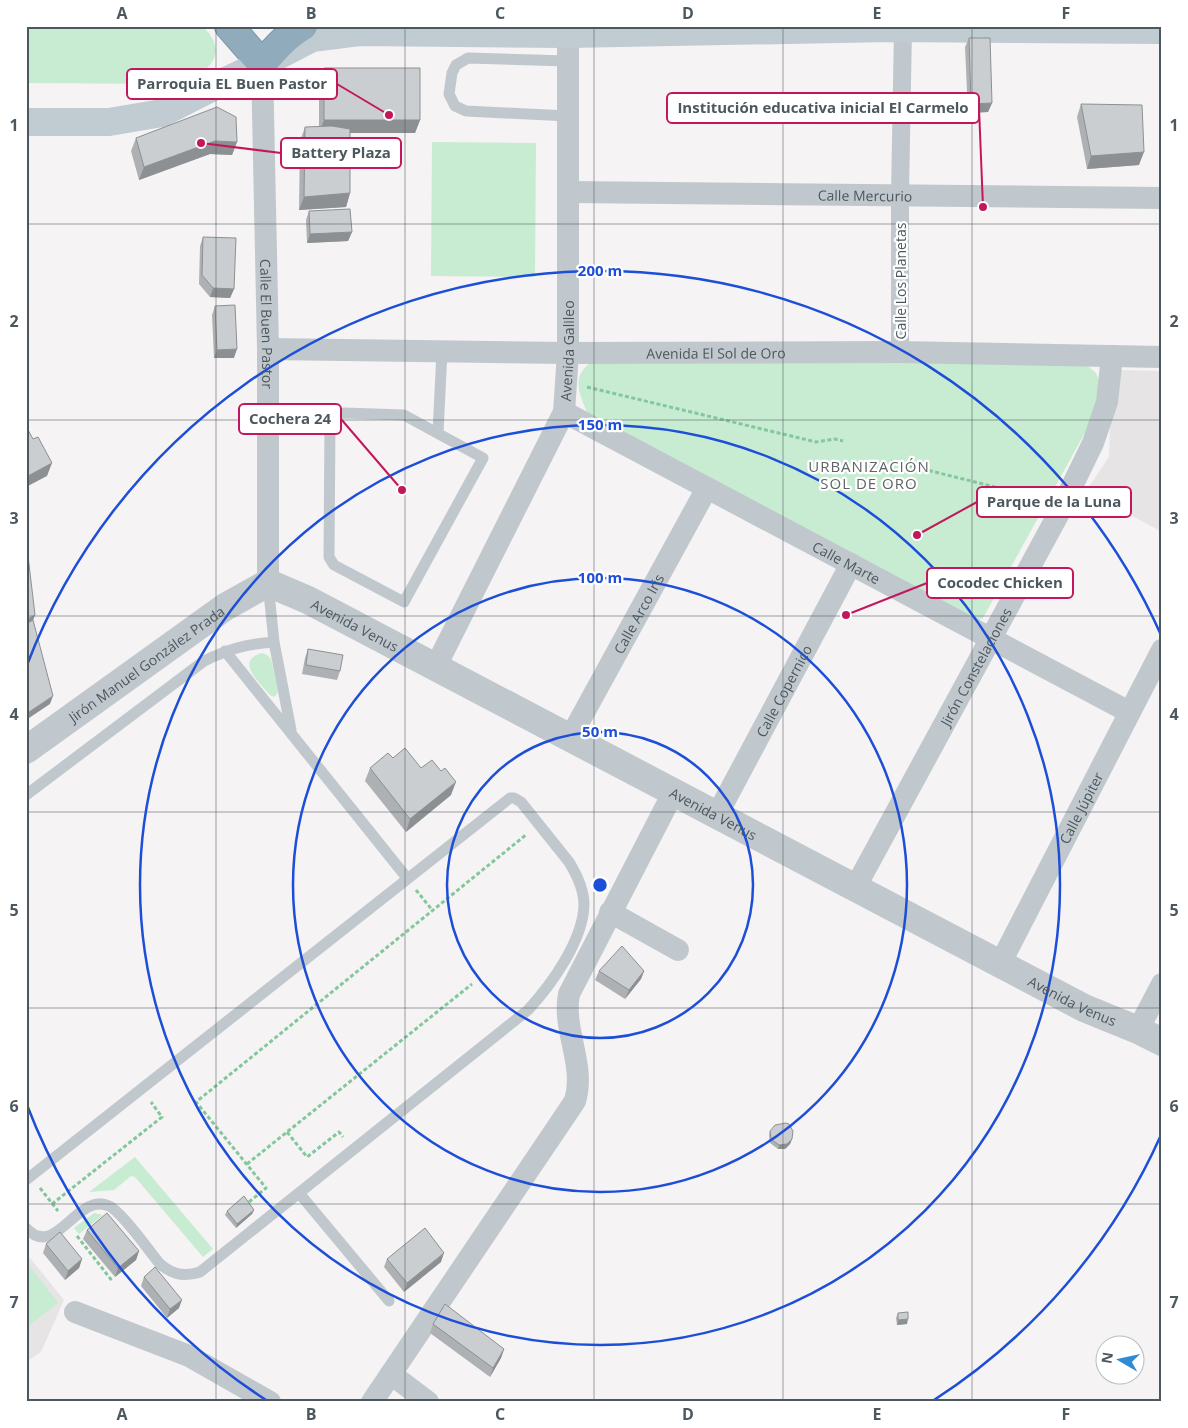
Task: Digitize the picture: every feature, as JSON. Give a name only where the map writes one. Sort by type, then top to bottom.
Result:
[{"type":"highway","points":[[229,26],[262,64],[294,31],[303,26]]},
{"type":"main road","points":[[26,122],[109,122],[162,113],[312,38],[359,32],[568,34],[903,29],[1162,30]]},
{"type":"street","name":"Calle Los Planetas","points":[[900,352],[903,29]]},
{"type":"street","name":"Avenida Galileo","points":[[434,668],[564,412],[568,353],[568,34]]},
{"type":"street","name":"Calle El Buen Pastor","points":[[262,64],[268,350],[268,583]]},
{"type":"street","name":"Calle Mercurio","points":[[569,192],[1162,198]]},
{"type":"street","name":"Avenida El Sol de Oro","points":[[268,350],[568,353],[900,352],[1162,357]]},
{"type":"street","name":"Jirón Constelaciones","points":[[856,888],[992,639],[1058,515],[1093,443],[1106,402],[1112,356]]},
{"type":"street","name":"Calle Marte","points":[[564,412],[1129,712]]},
{"type":"street","name":"Calle Arco Iris","points":[[570,738],[707,488]]},
{"type":"street","name":"Calle Copernico","points":[[717,816],[851,564]]},
{"type":"street","name":"Avenida Venus","points":[[268,583],[308,600],[434,668],[1084,1008],[1150,1036]]},
{"type":"street","name":"Jirón Manuel González Prada","points":[[26,750],[225,607],[268,583]]},
{"type":"street","name":"Calle Júpiter","points":[[1000,964],[1162,650]]},
{"type":"street","points":[[372,1402],[575,1101],[578,1088],[578,1074],[568,1023],[568,999],[573,983],[673,793]]},
{"type":"street","points":[[610,912],[678,950]]},
{"type":"street","points":[[1150,1036],[1162,984]]},
{"type":"street","points":[[74,1312],[189,1356],[270,1402]]},
{"type":"street","points":[[391,1374],[428,1402]]},
{"type":"lane","points":[[568,61],[468,58],[456,65],[452,73],[449,94],[455,106],[466,111],[568,116]]},
{"type":"lane","points":[[438,433],[442,351]]},
{"type":"lane","points":[[344,413],[404,415],[438,433],[483,458],[404,602],[334,565],[329,557],[330,421],[335,415],[344,413]]},
{"type":"lane","points":[[268,583],[274,642],[291,732]]},
{"type":"lane","points":[[26,795],[204,662],[225,651],[258,643],[274,642]]},
{"type":"lane","points":[[225,651],[407,878]]},
{"type":"lane","points":[[26,1180],[510,798],[521,802],[575,872],[584,905],[578,930],[558,972],[528,1010],[200,1272],[192,1275],[173,1273],[167,1270],[116,1210],[103,1204],[95,1204],[88,1207],[53,1234],[46,1237],[39,1238],[26,1228]]},
{"type":"lane","points":[[299,1193],[389,1301]]},
{"type":"path","points":[[584,386],[816,442],[835,439],[843,441]]},
{"type":"path","points":[[891,461],[1045,500],[1042,505]]},
{"type":"path","points":[[249,1202],[266,1188],[196,1102],[539,825]]},
{"type":"path","points":[[407,878],[433,911]]},
{"type":"path","points":[[247,1164],[472,984]]},
{"type":"path","points":[[52,1204],[162,1117],[141,1089]]},
{"type":"path","points":[[287,1132],[307,1157],[339,1132],[353,1150]]},
{"type":"shaded area","points":[[1112,370],[1162,371],[1162,532],[1086,491],[1109,457]]},
{"type":"shaded area","points":[[26,1253],[64,1300],[41,1352],[26,1362]]},
{"type":"green space","points":[[26,26],[202,26],[211,37],[215,47],[215,56],[203,71],[194,77],[171,84],[26,83]]},
{"type":"green space","points":[[432,142],[536,143],[535,277],[431,276]]},
{"type":"green space","points":[[594,360],[1083,362],[1096,373],[1101,386],[1094,416],[983,618],[978,621],[587,412],[578,384],[582,372]]},
{"type":"green space","points":[[262,653],[271,659],[278,690],[274,697],[256,679],[250,667],[250,661]]},
{"type":"green space","points":[[135,1157],[213,1249],[203,1257],[135,1177],[131,1176],[114,1190],[89,1192]]},
{"type":"green space","points":[[94,1213],[103,1215],[79,1234],[74,1228]]},
{"type":"green space","points":[[26,1261],[58,1303],[26,1328]]},
{"type":"building","points":[[969,38],[990,38],[992,103],[971,104]]},
{"type":"building","points":[[324,68],[420,68],[420,120],[324,120]]},
{"type":"building","points":[[1081,104],[1142,105],[1144,152],[1091,156]]},
{"type":"building","points":[[217,107],[236,117],[237,142],[215,141],[144,167],[136,138]]},
{"type":"building","points":[[332,126],[350,129],[350,193],[304,197],[305,127]]},
{"type":"building","points":[[350,209],[352,232],[310,234],[309,211]]},
{"type":"building","points":[[203,237],[236,238],[234,289],[213,288],[202,275]]},
{"type":"building","points":[[235,305],[237,349],[217,350],[215,306]]},
{"type":"building","points":[[26,429],[33,439],[38,437],[52,463],[26,477]]},
{"type":"building","points":[[26,539],[35,615],[26,620]]},
{"type":"building","points":[[33,620],[53,696],[26,714],[26,624]]},
{"type":"building","points":[[308,649],[343,655],[340,671],[306,665]]},
{"type":"building","points":[[405,748],[421,768],[432,760],[441,771],[445,768],[456,782],[410,819],[370,768],[388,753],[393,758]]},
{"type":"building","points":[[622,946],[644,971],[629,990],[599,971]]},
{"type":"building","points":[[789,1124],[793,1131],[792,1139],[787,1144],[779,1145],[771,1139],[770,1131],[775,1125]]},
{"type":"building","points":[[244,1196],[254,1210],[237,1224],[227,1211]]},
{"type":"building","points":[[107,1213],[139,1251],[118,1268],[87,1230]]},
{"type":"building","points":[[425,1228],[444,1253],[407,1283],[387,1259]]},
{"type":"building","points":[[60,1232],[82,1259],[68,1271],[46,1244]]},
{"type":"building","points":[[155,1267],[182,1300],[170,1309],[144,1277]]},
{"type":"building","points":[[445,1304],[504,1349],[493,1368],[433,1324]]},
{"type":"building","points":[[908,1312],[908,1319],[898,1320],[898,1313]]},
{"type":"place","name":"Parroquia EL Buen Pastor","points":[[389,115]]},
{"type":"place","name":"Battery Plaza","points":[[201,143]]},
{"type":"place","name":"Institución educativa inicial El Carmelo","points":[[983,207]]},
{"type":"place","name":"Cochera 24","points":[[402,490]]},
{"type":"place","name":"Parque de la Luna","points":[[917,535]]},
{"type":"place","name":"Cocodec Chicken","points":[[846,615]]},
{"type":"district","name":"URBANIZACIÓN SOL DE ORO","points":[[869,474]]}]
